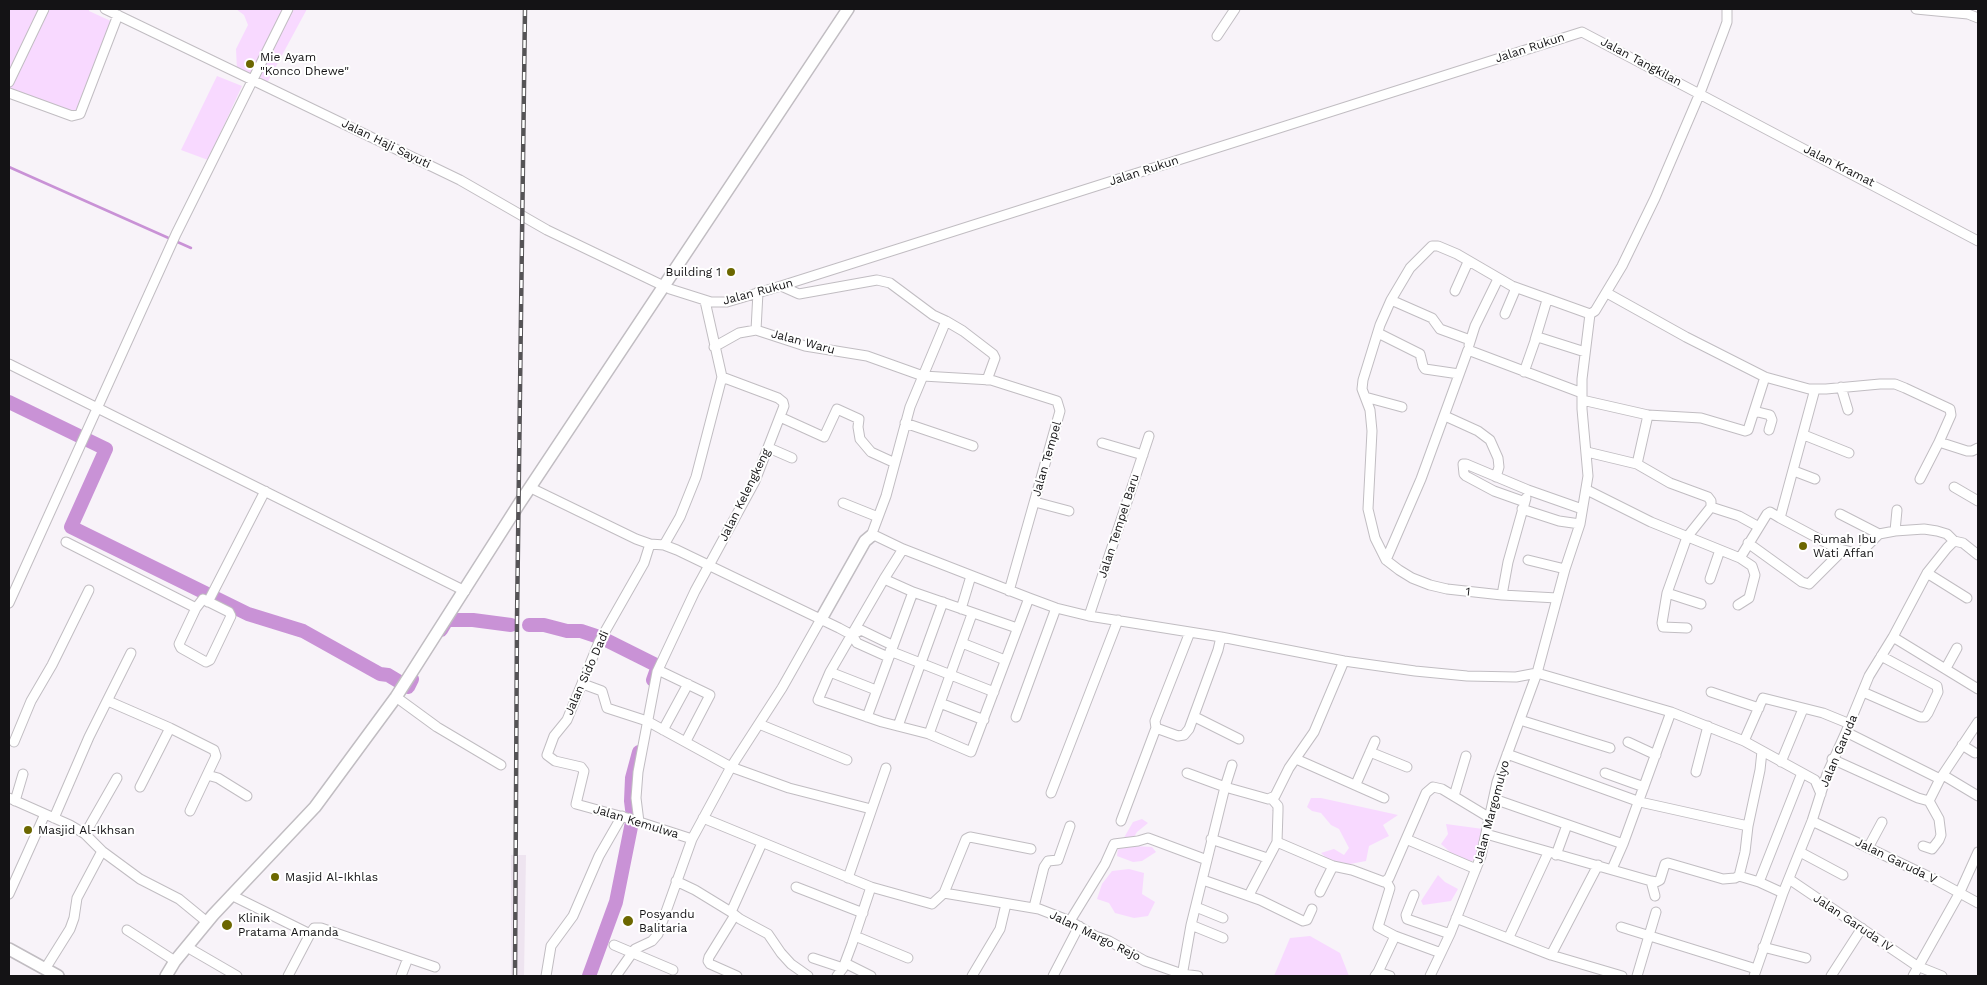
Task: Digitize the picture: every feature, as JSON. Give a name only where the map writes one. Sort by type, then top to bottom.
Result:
[{"type":"main road","points":[[166,976],[175,961],[207,922],[315,807],[402,688],[663,286],[848,9]]},
{"type":"main road","points":[[821,619],[865,541],[871,536]]},
{"type":"main road","points":[[9,949],[58,976]]},
{"type":"street","points":[[9,82],[44,9]]},
{"type":"street","name":"Jalan Haji Sayuti","points":[[105,9],[460,180],[547,230],[663,286],[705,301]]},
{"type":"street","points":[[9,602],[176,234],[288,9]]},
{"type":"street","points":[[1217,36],[1235,9]]},
{"type":"street","points":[[1386,560],[1375,538],[1368,509],[1372,431],[1370,410],[1362,389],[1380,324],[1391,300],[1410,268],[1432,246],[1443,247],[1498,280],[1516,288],[1590,314],[1595,311],[1622,266],[1655,198],[1700,93],[1727,22],[1727,9]]},
{"type":"street","points":[[1916,9],[1968,14],[1978,18]]},
{"type":"street","points":[[9,93],[72,116],[80,114],[118,15]]},
{"type":"street","name":"Jalan Tangkilan","points":[[1582,32],[1700,93]]},
{"type":"street","name":"Jalan Rukun","points":[[705,301],[726,302],[782,286],[1582,32]]},
{"type":"street","name":"Jalan Kramat","points":[[1700,93],[1978,241]]},
{"type":"street","points":[[1455,291],[1468,262]]},
{"type":"street","points":[[782,286],[799,294],[877,280],[890,283],[932,315],[964,332],[993,354],[994,358],[987,380]]},
{"type":"street","points":[[1386,560],[1422,479],[1470,340],[1498,280]]},
{"type":"street","points":[[1505,314],[1516,288]]},
{"type":"street","points":[[756,330],[758,292]]},
{"type":"street","points":[[1607,293],[1686,337],[1765,377],[1809,389],[1894,384],[1950,409],[1951,415],[1920,479]]},
{"type":"street","points":[[1391,300],[1432,318],[1440,328],[1470,340]]},
{"type":"street","points":[[1524,372],[1547,300]]},
{"type":"street","points":[[664,545],[680,516],[696,477],[722,377],[705,301]]},
{"type":"street","name":"Jalan Margomulyo","points":[[1430,976],[1450,934],[1476,869],[1498,782],[1537,673],[1565,569],[1580,524],[1587,490],[1587,452],[1582,396],[1590,314]]},
{"type":"street","points":[[946,321],[905,424],[895,465],[871,536],[876,536],[903,550],[1056,608],[1089,616],[1221,637],[1344,661],[1415,671],[1467,676],[1516,677],[1537,673],[1671,712],[1744,740],[1814,780],[1821,794]]},
{"type":"street","name":"Jalan Waru","points":[[714,347],[739,333],[756,330],[805,346],[867,356],[923,376]]},
{"type":"street","points":[[1378,334],[1420,354],[1423,366],[1426,369],[1459,374]]},
{"type":"street","points":[[1535,340],[1541,338],[1585,352]]},
{"type":"street","points":[[1468,350],[1582,396],[1648,415],[1701,418],[1745,431],[1748,430],[1765,377]]},
{"type":"street","points":[[9,364],[465,591]]},
{"type":"street","name":"Jalan Tempel","points":[[923,376],[987,380],[1051,398],[1057,401],[1060,406],[1035,502],[1009,590]]},
{"type":"street","points":[[722,377],[778,398],[783,402],[784,406],[780,417],[824,438],[837,409],[859,419],[860,439],[872,452],[895,465]]},
{"type":"street","points":[[1841,388],[1848,410]]},
{"type":"street","points":[[1780,518],[1816,389]]},
{"type":"street","points":[[1365,397],[1402,407]]},
{"type":"street","points":[[1754,411],[1770,416],[1772,420],[1769,430]]},
{"type":"street","points":[[1637,464],[1648,415]]},
{"type":"street","points":[[1445,416],[1478,430],[1490,440],[1498,458],[1499,467],[1496,477]]},
{"type":"street","name":"Jalan Kelengkeng","points":[[639,822],[636,787],[645,721],[658,670],[709,565],[755,481],[780,417]]},
{"type":"street","points":[[905,424],[973,446]]},
{"type":"street","points":[[1804,435],[1849,453]]},
{"type":"street","name":"Jalan Tempel Baru","points":[[1089,616],[1149,436]]},
{"type":"street","points":[[1939,442],[1968,451],[1978,448]]},
{"type":"street","points":[[1102,443],[1143,454]]},
{"type":"street","points":[[769,448],[792,458]]},
{"type":"street","points":[[1587,452],[1637,464],[1670,483],[1708,497],[1712,501],[1710,507],[1688,537],[1667,593],[1662,624],[1664,627],[1687,628]]},
{"type":"street","points":[[1580,524],[1558,521],[1494,491],[1465,475],[1463,464],[1582,509]]},
{"type":"street","points":[[1794,472],[1815,479]]},
{"type":"street","points":[[1954,487],[1978,501]]},
{"type":"street","points":[[531,488],[636,539],[650,544],[664,545],[709,565],[852,635],[857,643],[890,651],[994,692]]},
{"type":"street","points":[[1502,596],[1508,562],[1528,490]]},
{"type":"street","points":[[1587,490],[1651,522],[1740,558],[1752,566],[1754,575],[1749,598],[1738,605]]},
{"type":"street","points":[[210,598],[265,491]]},
{"type":"street","points":[[1035,502],[1069,511]]},
{"type":"street","points":[[843,503],[878,518]]},
{"type":"street","points":[[1710,507],[1739,516],[1759,527]]},
{"type":"street","points":[[1895,531],[1897,510]]},
{"type":"street","points":[[1740,558],[1770,512],[1843,550],[1862,552],[1879,534],[1924,529],[1947,534],[1954,542],[1963,543],[1978,554]]},
{"type":"street","points":[[1840,514],[1879,534]]},
{"type":"street","points":[[66,542],[196,608]]},
{"type":"street","name":"Jalan Garuda","points":[[1755,973],[1783,893],[1812,821],[1832,760],[1848,728],[1869,676],[1927,573],[1954,542]]},
{"type":"street","points":[[1748,543],[1809,584],[1843,550]]},
{"type":"street","name":"Jalan Sido Dadi","points":[[580,806],[576,803],[584,771],[582,767],[556,761],[547,755],[549,747],[567,720],[601,638],[644,563],[650,544]]},
{"type":"street","points":[[903,550],[830,672],[818,700],[867,717],[929,734],[971,752],[1004,660],[1029,598]]},
{"type":"street","points":[[1710,579],[1720,550]]},
{"type":"street","name":"1","points":[[1386,560],[1399,570],[1430,585],[1447,589],[1502,596],[1557,598]]},
{"type":"street","points":[[1528,560],[1565,569]]},
{"type":"street","points":[[1927,573],[1967,598]]},
{"type":"street","points":[[961,609],[971,576]]},
{"type":"street","points":[[884,579],[972,614],[1017,628]]},
{"type":"street","points":[[14,742],[31,701],[52,665],[89,590]]},
{"type":"street","points":[[867,717],[913,592]]},
{"type":"street","points":[[1667,593],[1701,604]]},
{"type":"street","points":[[210,598],[231,616],[210,660],[206,662],[179,646],[201,600],[210,598]]},
{"type":"street","points":[[898,726],[943,602]]},
{"type":"street","points":[[1016,717],[1056,608]]},
{"type":"street","points":[[929,734],[972,614]]},
{"type":"street","points":[[629,976],[618,974],[632,952],[639,946],[652,941],[658,934],[692,839],[731,767],[782,688],[821,619]]},
{"type":"street","points":[[1052,793],[1118,620]]},
{"type":"street","points":[[852,635],[861,630],[890,651]]},
{"type":"street","points":[[1120,821],[1156,728],[1155,721],[1190,632]]},
{"type":"street","points":[[1893,636],[1978,688]]},
{"type":"street","points":[[1156,728],[1171,735],[1184,735],[1195,717],[1221,637]]},
{"type":"street","points":[[962,643],[1004,660]]},
{"type":"street","points":[[1946,668],[1957,648]]},
{"type":"street","points":[[54,818],[89,737],[130,653]]},
{"type":"street","points":[[1863,692],[1920,717],[1925,717],[1928,713],[1938,692],[1937,686],[1881,656]]},
{"type":"street","points":[[1272,799],[1279,791],[1285,776],[1314,732],[1344,661]]},
{"type":"street","points":[[658,670],[710,695],[686,741]]},
{"type":"street","points":[[830,672],[876,690]]},
{"type":"street","points":[[583,684],[602,691],[607,708],[645,721],[686,741],[731,767],[789,788],[871,809]]},
{"type":"street","points":[[663,730],[688,684]]},
{"type":"street","points":[[402,688],[437,727],[501,765]]},
{"type":"street","points":[[1711,692],[1758,708]]},
{"type":"street","points":[[1744,740],[1763,698],[1823,713],[1978,796]]},
{"type":"street","points":[[108,701],[170,728],[215,751],[216,756],[190,811]]},
{"type":"street","points":[[940,703],[984,720]]},
{"type":"street","points":[[1781,762],[1803,708]]},
{"type":"street","points":[[1612,869],[1640,802],[1671,712]]},
{"type":"street","points":[[1195,717],[1239,739]]},
{"type":"street","points":[[1520,720],[1610,748]]},
{"type":"street","points":[[1929,801],[1942,777],[1978,722]]},
{"type":"street","points":[[759,724],[847,760]]},
{"type":"street","points":[[1696,772],[1708,726]]},
{"type":"street","points":[[140,787],[170,728]]},
{"type":"street","points":[[1356,784],[1375,741]]},
{"type":"street","points":[[1628,742],[1656,754]]},
{"type":"street","points":[[1962,746],[1975,754]]},
{"type":"street","points":[[1739,876],[1745,852],[1762,751]]},
{"type":"street","points":[[1370,752],[1407,767]]},
{"type":"street","points":[[1507,754],[1640,802],[1748,826]]},
{"type":"street","points":[[1454,796],[1466,756]]},
{"type":"street","points":[[1296,759],[1384,798]]},
{"type":"street","points":[[1832,760],[1918,798],[1929,801],[1939,819],[1941,834],[1932,849],[1923,846]]},
{"type":"street","points":[[1182,975],[1211,839],[1224,787],[1232,765]]},
{"type":"street","points":[[848,878],[886,768]]},
{"type":"street","points":[[1187,773],[1224,787],[1272,799],[1278,806],[1277,842],[1249,895]]},
{"type":"street","points":[[1605,773],[1644,788]]},
{"type":"street","points":[[1759,882],[1802,773]]},
{"type":"street","points":[[23,774],[12,800],[85,834],[113,861],[140,879],[179,899],[207,922]]},
{"type":"street","points":[[1814,780],[1827,774]]},
{"type":"street","points":[[207,775],[218,778],[247,796]]},
{"type":"street","points":[[85,834],[117,778]]},
{"type":"street","points":[[1386,881],[1430,790],[1436,788],[1454,796],[1490,818]]},
{"type":"street","points":[[1494,799],[1623,844]]},
{"type":"street","name":"Jalan Kemulwa","points":[[580,806],[624,817],[692,839]]},
{"type":"street","points":[[9,894],[45,814]]},
{"type":"street","points":[[546,976],[551,946],[573,916],[599,856],[624,817]]},
{"type":"street","points":[[703,818],[871,888],[932,904],[944,893],[966,839],[970,837],[1031,850]]},
{"type":"street","name":"Jalan Garuda V","points":[[1812,821],[1936,880],[1978,903]]},
{"type":"street","points":[[1868,848],[1882,822]]},
{"type":"street","points":[[1509,937],[1567,825]]},
{"type":"street","points":[[1034,907],[1044,866],[1048,861],[1058,860],[1070,826]]},
{"type":"street","points":[[1486,834],[1651,881],[1660,880],[1668,863],[1723,879],[1739,876],[1759,882],[1783,893]]},
{"type":"street","points":[[1070,921],[1105,864],[1114,844],[1138,842],[1148,838],[1207,860]]},
{"type":"street","points":[[1211,839],[1267,858]]},
{"type":"street","points":[[1406,839],[1476,869]]},
{"type":"street","points":[[1277,842],[1332,866],[1386,881]]},
{"type":"street","points":[[737,976],[710,964],[708,961],[733,914],[762,843]]},
{"type":"street","points":[[45,969],[70,929],[77,898],[102,851]]},
{"type":"street","points":[[1800,852],[1843,875]]},
{"type":"street","points":[[1913,976],[1959,894],[1978,852]]},
{"type":"street","points":[[1551,955],[1598,865]]},
{"type":"street","points":[[1320,892],[1332,866]]},
{"type":"street","name":"Jalan Garuda IV","points":[[1789,879],[1918,966],[1942,976]]},
{"type":"street","points":[[1203,880],[1249,895],[1303,921],[1307,920],[1312,909]]},
{"type":"street","points":[[676,881],[695,890],[768,934],[791,964],[808,976]]},
{"type":"street","points":[[1386,881],[1390,888],[1378,927],[1394,936],[1441,953]]},
{"type":"street","points":[[1651,881],[1656,896]]},
{"type":"street","points":[[796,887],[863,913]]},
{"type":"street","points":[[837,976],[844,965],[871,888]]},
{"type":"street","name":"Jalan Margo Rejo","points":[[944,893],[1034,907],[1070,921],[1145,961],[1182,975],[1198,976]]},
{"type":"street","points":[[231,895],[310,934]]},
{"type":"street","points":[[1414,895],[1406,915],[1407,919],[1450,934]]},
{"type":"street","points":[[972,976],[1000,929],[1006,904]]},
{"type":"street","points":[[1196,907],[1223,918]]},
{"type":"street","points":[[1637,976],[1656,912]]},
{"type":"street","points":[[1456,918],[1509,937],[1551,955],[1621,976]]},
{"type":"street","points":[[1053,976],[1079,926]]},
{"type":"street","points":[[1191,926],[1223,938]]},
{"type":"street","points":[[1620,927],[1755,973]]},
{"type":"street","points":[[288,976],[314,928],[321,928],[435,967]]},
{"type":"street","points":[[1831,976],[1862,928]]},
{"type":"street","points":[[128,930],[175,961]]},
{"type":"street","points":[[855,936],[908,958]]},
{"type":"street","points":[[1390,976],[1377,974],[1394,936]]},
{"type":"street","points":[[614,945],[674,970]]},
{"type":"street","points":[[187,947],[237,976]]},
{"type":"street","points":[[1764,947],[1806,958]]},
{"type":"street","points":[[401,976],[408,958]]},
{"type":"street","points":[[813,958],[844,965],[871,976]]},
{"type":"shaded area","points":[[9,9],[89,9],[89,11],[113,22],[75,117],[9,95]]},
{"type":"shaded area","points":[[236,9],[307,9],[267,83],[237,70],[236,49],[248,25],[244,15]]},
{"type":"shaded area","points":[[217,76],[242,86],[208,160],[181,150]]},
{"type":"shaded area","points":[[1311,798],[1321,798],[1398,815],[1383,825],[1389,836],[1369,846],[1366,861],[1350,864],[1333,864],[1321,853],[1334,849],[1344,855],[1349,848],[1339,829],[1331,825],[1321,813],[1312,811],[1307,807]]},
{"type":"shaded area","points":[[1142,819],[1148,823],[1137,832],[1132,840],[1135,846],[1152,847],[1156,852],[1142,861],[1133,862],[1117,856],[1118,848],[1133,822]]},
{"type":"shaded area","points":[[1446,824],[1483,829],[1475,859],[1470,862],[1458,859],[1441,844],[1448,834]]},
{"type":"shaded area","points":[[511,855],[526,855],[524,976],[511,976]]},
{"type":"shaded area","points":[[1129,869],[1144,873],[1142,894],[1155,902],[1148,916],[1134,918],[1115,913],[1109,903],[1097,899],[1102,884],[1112,871]]},
{"type":"shaded area","points":[[1438,875],[1445,882],[1458,889],[1451,901],[1423,905],[1421,901]]},
{"type":"shaded area","points":[[1310,936],[1340,953],[1349,976],[1274,976],[1290,938]]},
{"type":"waterway","points":[[9,167],[191,248]]},
{"type":"waterway","points":[[9,402],[106,449],[71,527],[248,614],[303,631],[380,674],[388,675],[408,687],[412,679]]},
{"type":"waterway","points":[[441,630],[447,620],[473,620],[511,625]]},
{"type":"waterway","points":[[529,625],[544,625],[567,631],[581,631],[602,638],[658,666],[653,680]]},
{"type":"waterway","points":[[589,976],[616,902],[633,817],[631,801],[632,778],[639,752]]},
{"type":"railway","points":[[515,976],[517,620],[525,9]]},
{"type":"place","name":"Mie Ayam \"Konco Dhewe\"","points":[[250,64]]},
{"type":"place","name":"Building 1","points":[[731,272]]},
{"type":"place","name":"Rumah Ibu Wati Affan","points":[[1803,546]]},
{"type":"place","name":"Masjid Al-Ikhsan","points":[[28,830]]},
{"type":"place","name":"Masjid Al-Ikhlas","points":[[275,877]]},
{"type":"place","name":"Posyandu Balitaria","points":[[628,921]]},
{"type":"place","name":"Klinik Pratama Amanda","points":[[227,925]]}]
